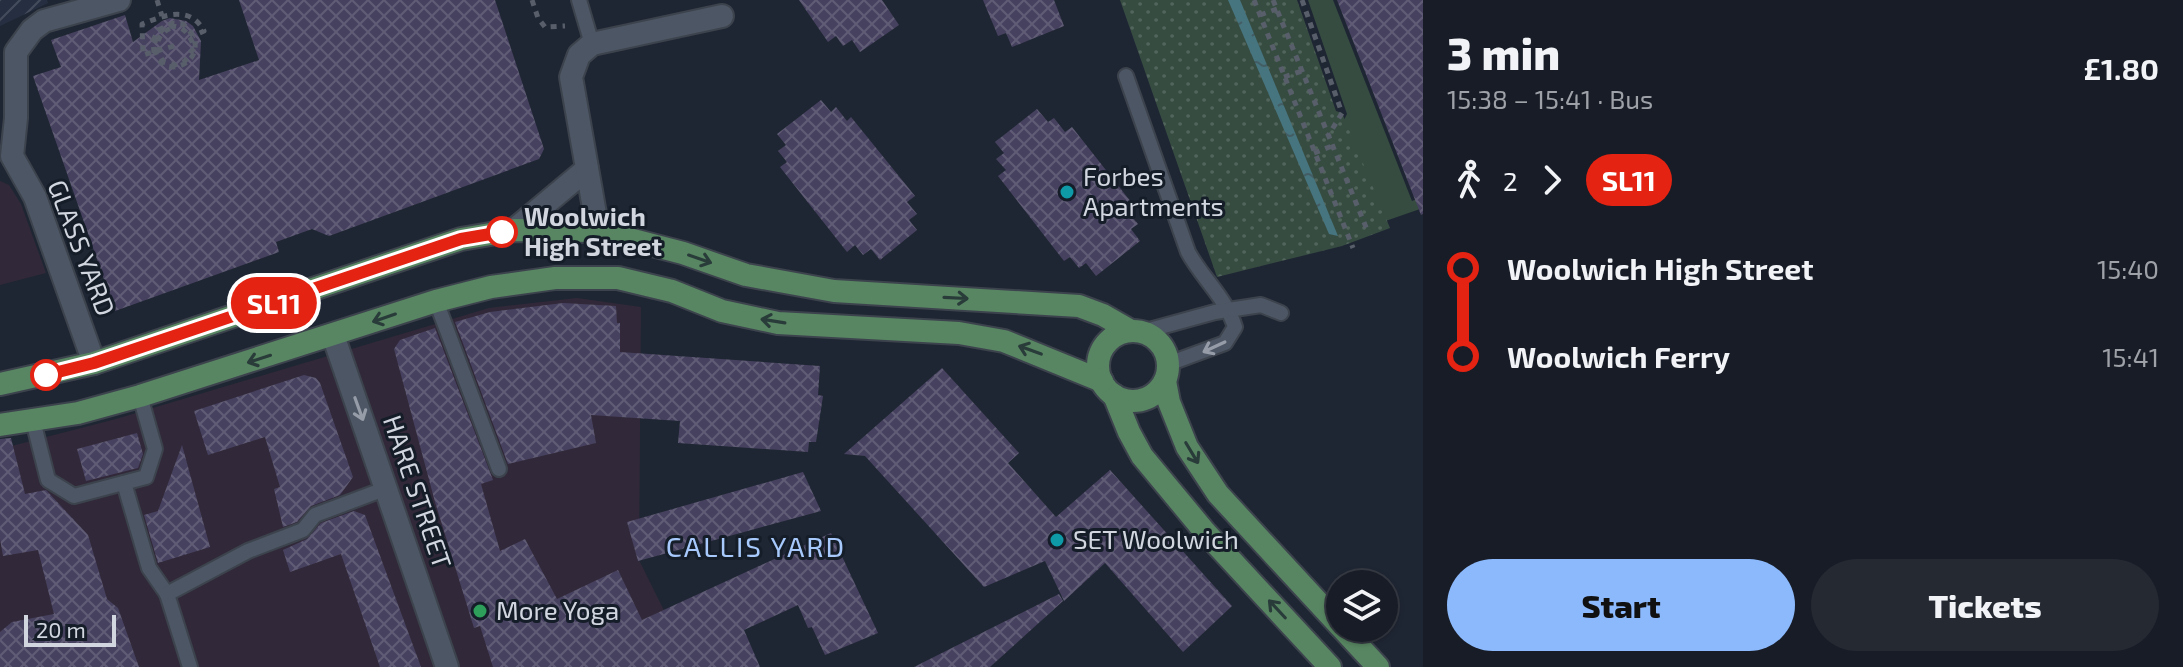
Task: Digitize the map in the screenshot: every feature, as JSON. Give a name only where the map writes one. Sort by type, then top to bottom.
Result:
[{"type":"main road","points":[[0,384],[94,363],[461,239],[514,230],[598,231],[683,253],[746,275],[834,291],[1079,306],[1152,336],[1160,344],[1175,420],[1187,447],[1218,494],[1326,611]]},
{"type":"main road","points":[[0,425],[78,413],[436,301],[491,287],[555,278],[618,278],[672,291],[722,311],[778,323],[959,333],[1004,341],[1108,388],[1124,400],[1136,400],[1158,390],[1166,372]]},
{"type":"main road","points":[[1136,332],[1120,334],[1103,348],[1099,359],[1108,388],[1142,456],[1205,532],[1330,667]]},
{"type":"main road","points":[[1355,642],[1378,667]]},
{"type":"street","name":"GLASS YARD","points":[[94,363],[35,197],[6,159],[16,118],[16,52],[32,30],[44,21],[119,0]]},
{"type":"street","points":[[598,231],[571,77],[579,55],[592,44],[722,16]]},
{"type":"street","points":[[514,230],[587,169]]},
{"type":"street","name":"HARE STREET","points":[[333,335],[447,667]]},
{"type":"lane","points":[[579,0],[592,44]]},
{"type":"lane","points":[[1126,76],[1188,252],[1229,309],[1235,327],[1225,343],[1166,372]]},
{"type":"lane","points":[[436,301],[499,469]]},
{"type":"lane","points":[[1136,332],[1229,309],[1261,305],[1281,313]]},
{"type":"lane","points":[[33,421],[48,480],[74,496],[146,477],[155,449],[140,396]]},
{"type":"lane","points":[[124,483],[149,568],[167,594],[190,667]]},
{"type":"lane","points":[[167,594],[248,551],[303,530],[315,515],[387,488]]},
{"type":"path","points":[[157,0],[162,16]]},
{"type":"path","points":[[532,0],[538,18]]},
{"type":"path","points":[[1254,0],[1353,248]]},
{"type":"path","points":[[1273,0],[1368,232]]},
{"type":"path","points":[[1302,0],[1342,113],[1328,136]]},
{"type":"path","points":[[1260,15],[1277,9]]},
{"type":"path","points":[[174,46],[143,55],[142,24],[162,16],[184,13],[199,21],[204,31],[193,36]]},
{"type":"path","points":[[154,53],[153,41],[158,30],[164,25],[183,24],[193,36],[196,49],[191,59],[184,65],[166,66],[157,56],[155,47],[159,32],[166,28],[181,26],[191,37],[194,48],[190,56],[175,65],[164,62],[157,47],[158,40],[161,33],[171,28]]},
{"type":"path","points":[[1284,77],[1302,71]]},
{"type":"path","points":[[1314,153],[1332,146]]},
{"type":"shaded area","points":[[0,0],[47,0],[48,3],[0,26]]},
{"type":"shaded area","points":[[0,181],[9,185],[21,204],[46,273],[0,285]]},
{"type":"shaded area","points":[[577,298],[641,307],[639,560],[692,667],[0,667],[0,449],[116,419],[489,308]]},
{"type":"green space","points":[[1120,0],[1297,0],[1336,111],[1342,113],[1390,228],[1342,246],[1217,277]]},
{"type":"green space","points":[[1308,0],[1333,0],[1412,201],[1423,197],[1423,208],[1371,226],[1335,138],[1347,114]]},
{"type":"water","points":[[1228,0],[1240,0],[1338,236],[1329,234]]},
{"type":"building","points":[[239,0],[495,0],[544,149],[539,159],[329,236],[312,229],[276,242],[279,252],[115,311],[33,76],[61,67],[51,40],[125,15],[133,42],[170,18],[186,21],[193,26],[201,41],[199,80],[259,60]]},
{"type":"building","points":[[799,0],[882,0],[899,25],[860,52],[852,40],[843,46],[836,36],[828,42]]},
{"type":"building","points":[[983,0],[1054,0],[1064,26],[1012,47],[1006,33],[998,36]]},
{"type":"building","points":[[1337,0],[1423,0],[1421,215]]},
{"type":"building","points":[[821,100],[831,112],[836,107],[847,121],[851,117],[915,196],[907,202],[917,214],[909,220],[917,230],[880,260],[871,249],[863,255],[855,245],[847,252],[780,167],[787,162],[778,151],[786,145],[777,134]]},
{"type":"building","name":"Forbes Apartments","points":[[1037,109],[1048,122],[1054,118],[1065,132],[1072,127],[1135,207],[1128,212],[1138,224],[1131,229],[1140,241],[1096,276],[1086,263],[1079,268],[1070,257],[1064,261],[998,176],[1006,170],[996,159],[1004,153],[995,142]]},
{"type":"building","points":[[563,303],[616,306],[617,323],[620,323],[620,352],[820,366],[818,395],[823,396],[816,442],[809,442],[808,452],[678,443],[680,421],[591,415],[596,443],[508,464],[455,322],[490,312]]},
{"type":"building","points":[[435,328],[493,480],[481,484],[500,551],[525,539],[557,599],[618,570],[642,620],[831,533],[878,633],[825,655],[798,605],[744,630],[760,667],[493,667],[480,626],[474,628],[435,502],[394,349],[400,340]]},
{"type":"building","name":"SET Woolwich","points":[[942,368],[1019,453],[1008,463],[1056,517],[1110,470],[1232,606],[1183,652],[1105,563],[1064,601],[1045,561],[984,587],[865,456],[844,454]]},
{"type":"building","points":[[304,375],[316,378],[320,383],[353,477],[340,495],[311,506],[297,522],[283,527],[274,489],[280,487],[265,437],[208,455],[194,411]]},
{"type":"building","points":[[137,433],[143,454],[138,468],[86,481],[77,449]]},
{"type":"building","points":[[11,438],[25,494],[46,490],[88,535],[107,599],[118,608],[139,667],[0,667],[0,632],[12,622],[54,614],[38,550],[3,556],[0,539],[0,439]]},
{"type":"building","points":[[182,445],[210,547],[158,563],[144,515],[158,511]]},
{"type":"building","points":[[803,472],[821,511],[638,561],[627,522]]},
{"type":"building","points":[[354,511],[365,515],[421,667],[380,667],[341,554],[290,572],[283,550],[307,539],[321,523]]},
{"type":"building","points":[[1059,594],[1063,601],[990,667],[914,667]]},
{"type":"bus line","name":"SL11","points":[[46,375],[94,363],[461,239],[502,232]]},
{"type":"place","name":"Forbes Apartments","points":[[1067,192]]},
{"type":"place","name":"Woolwich High Street","points":[[502,232]]},
{"type":"place","name":"SET Woolwich","points":[[1057,540]]},
{"type":"place","name":"More Yoga","points":[[480,611]]},
{"type":"district","name":"CALLIS YARD","points":[[756,547]]}]
